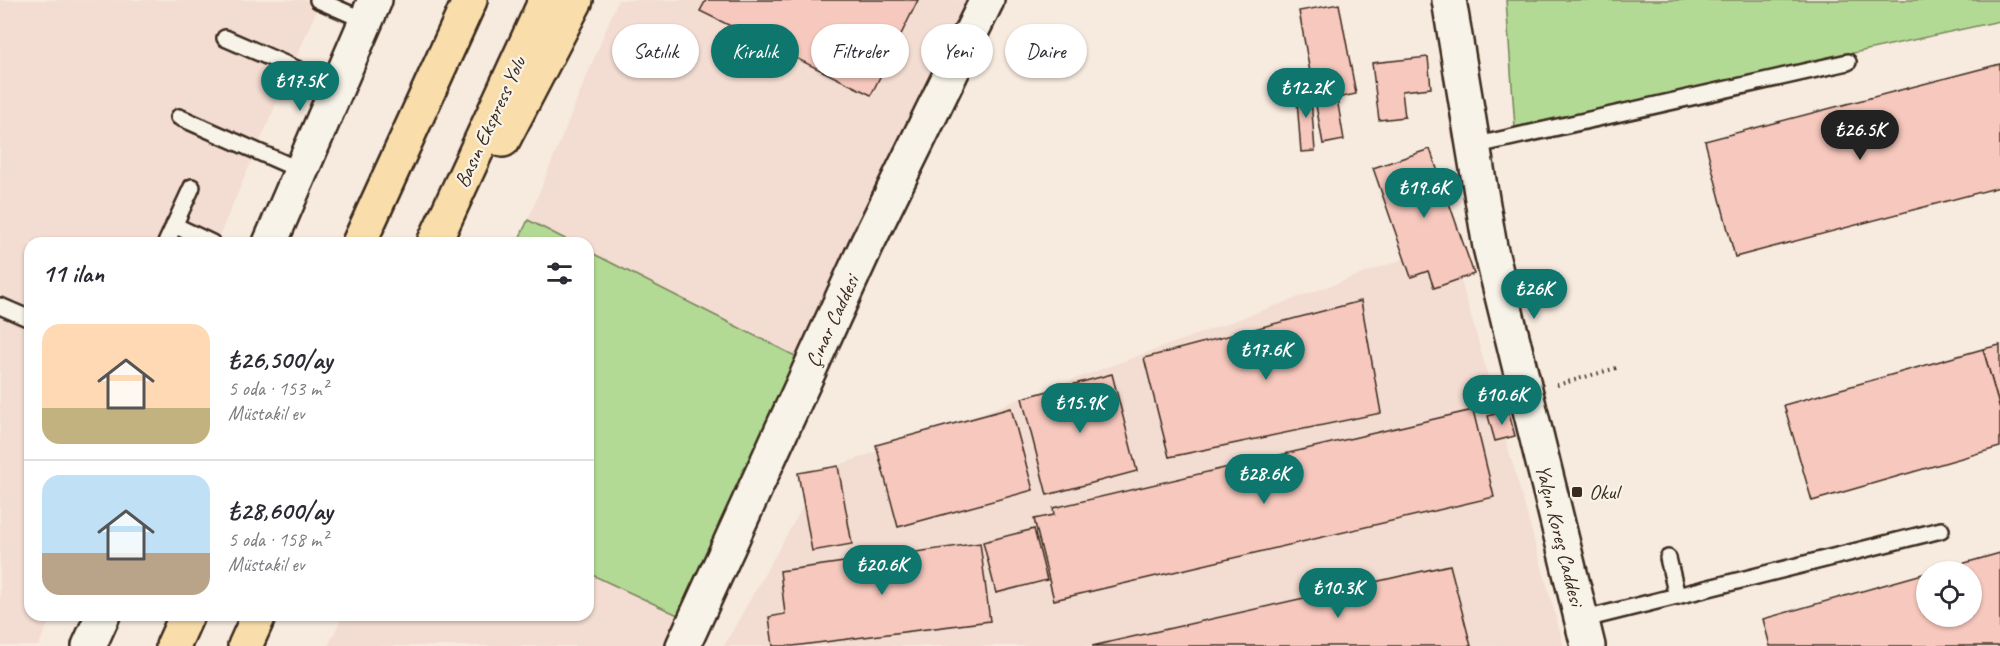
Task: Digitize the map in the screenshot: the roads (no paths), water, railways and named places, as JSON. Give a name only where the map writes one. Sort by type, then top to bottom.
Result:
[{"type":"highway","points":[[450,42],[459,0]]},
{"type":"highway","points":[[362,237],[470,0]]},
{"type":"highway","name":"Basın Ekspress Yolu","points":[[437,237],[546,0]]},
{"type":"highway","points":[[454,199],[498,150],[576,0]]},
{"type":"highway","points":[[173,646],[184,621]]},
{"type":"highway","points":[[245,646],[257,621]]},
{"type":"main road","name":"Çınar Caddesi","points":[[682,646],[867,243],[987,0]]},
{"type":"main road","name":"Yalçın Koreş Caddesi","points":[[1449,0],[1490,247],[1584,633]]},
{"type":"main road","points":[[273,237],[370,10]]},
{"type":"main road","points":[[89,646],[100,621]]},
{"type":"lane","points":[[318,0],[370,10]]},
{"type":"lane","points":[[225,38],[338,87]]},
{"type":"lane","points":[[1473,146],[1848,62]]},
{"type":"lane","points":[[179,117],[302,171]]},
{"type":"lane","points":[[169,237],[192,187]]},
{"type":"lane","points":[[174,225],[199,237]]},
{"type":"lane","points":[[0,306],[24,316]]},
{"type":"lane","points":[[1584,633],[1677,596],[1941,530]]},
{"type":"lane","points":[[1668,558],[1677,596]]},
{"type":"place","name":"Okul","points":[[1577,492]]}]
